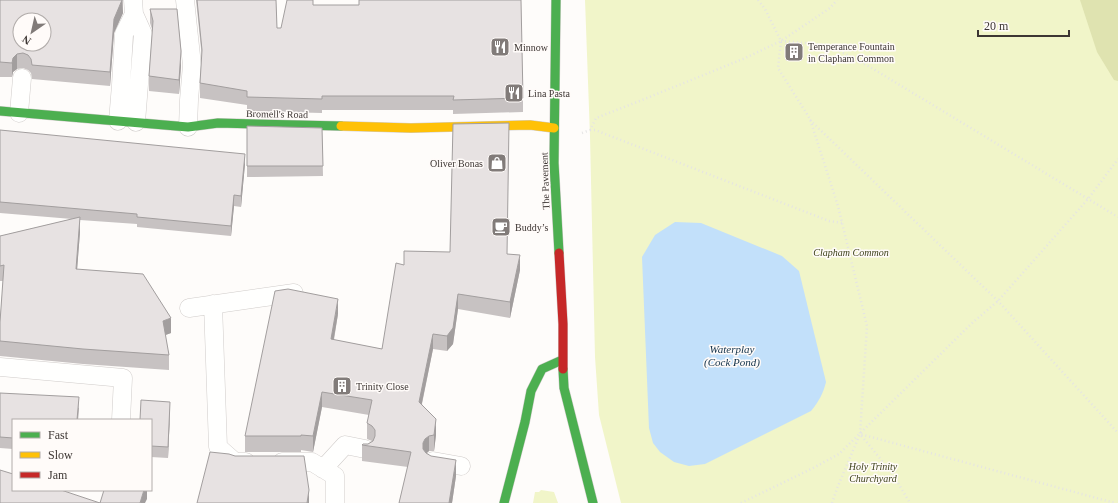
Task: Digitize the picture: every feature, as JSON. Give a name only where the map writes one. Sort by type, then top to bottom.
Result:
[{"type":"main road","name":"The Pavement","points":[[556,0],[554,128],[563,324],[562,360],[564,388],[593,503]]},
{"type":"main road","name":"Bromell's Road","points":[[0,111],[188,127],[218,123],[411,128],[530,125],[554,128]]},
{"type":"main road","points":[[504,503],[525,422],[530,391],[542,369],[562,360]]},
{"type":"lane","points":[[185,0],[192,65],[188,127]]},
{"type":"lane","points":[[118,121],[122,85],[124,34],[134,7]]},
{"type":"lane","points":[[134,7],[143,34],[136,122]]},
{"type":"lane","points":[[19,113],[22,78]]},
{"type":"lane","points":[[189,308],[294,293]]},
{"type":"lane","points":[[213,304],[218,447],[235,462],[312,462],[335,476],[335,503]]},
{"type":"lane","points":[[0,367],[123,378],[121,419]]},
{"type":"lane","points":[[323,469],[344,444],[365,449]]},
{"type":"lane","points":[[433,461],[460,466]]},
{"type":"path","points":[[758,0],[765,9],[781,40],[778,68],[810,119],[998,301],[1118,433]]},
{"type":"path","points":[[590,130],[596,118],[743,59],[781,40],[830,8],[837,0]]},
{"type":"path","points":[[781,40],[828,45],[870,67],[1118,217]]},
{"type":"path","points":[[810,119],[838,206],[867,326],[860,434],[832,503]]},
{"type":"path","points":[[578,135],[590,130],[602,133],[829,221],[842,223]]},
{"type":"path","points":[[741,503],[839,454],[971,324],[998,301],[1088,199],[1118,159]]},
{"type":"path","points":[[860,434],[892,473],[910,503]]},
{"type":"path","points":[[860,434],[1115,503]]},
{"type":"green space","name":"Clapham Common","points":[[585,0],[1118,0],[1118,503],[621,503],[599,415],[595,357]]},
{"type":"green space","points":[[1080,0],[1118,0],[1118,81],[1114,80],[1097,52]]},
{"type":"green space","points":[[541,490],[554,492],[558,503],[533,503],[535,492],[539,492]]},
{"type":"water","name":"Waterplay (Cock Pond)","points":[[675,222],[701,223],[782,256],[799,271],[826,382],[824,390],[811,411],[705,464],[689,466],[674,462],[660,452],[653,443],[649,428],[642,257],[655,235]]},
{"type":"building","points":[[0,0],[122,0],[114,19],[110,72],[32,65],[31,59],[28,55],[23,53],[17,54],[13,58],[12,63],[0,62]]},
{"type":"building","points":[[197,0],[276,0],[277,28],[281,28],[287,0],[313,0],[313,5],[359,5],[359,0],[521,0],[523,98],[453,100],[454,96],[322,96],[322,99],[247,97],[247,91],[200,83],[202,50]]},
{"type":"building","points":[[150,9],[177,9],[181,51],[179,80],[149,76],[153,21]]},
{"type":"building","points":[[509,123],[507,254],[520,255],[510,302],[458,294],[453,328],[447,336],[433,334],[419,402],[436,419],[434,435],[425,439],[423,449],[431,456],[456,460],[449,503],[399,503],[411,452],[362,445],[373,441],[375,436],[375,430],[367,423],[372,400],[322,392],[313,436],[245,436],[275,291],[288,289],[338,299],[331,339],[382,349],[396,263],[404,265],[404,251],[450,252],[453,124]]},
{"type":"building","points":[[247,126],[322,128],[323,166],[247,166]]},
{"type":"building","points":[[0,130],[245,154],[241,196],[234,195],[231,226],[137,217],[137,214],[0,202]]},
{"type":"building","points":[[80,217],[76,269],[143,274],[171,318],[163,321],[169,355],[0,341],[4,265],[0,266],[0,236]]},
{"type":"building","points":[[0,393],[79,397],[77,419],[12,419],[12,438],[0,437]]},
{"type":"building","points":[[141,400],[170,402],[168,447],[152,446],[152,419],[140,419]]},
{"type":"building","points":[[210,452],[235,456],[304,456],[309,490],[307,503],[197,503]]},
{"type":"building","points":[[0,470],[12,474],[12,491],[64,491],[100,503],[0,503]]},
{"type":"building","points":[[104,491],[144,491],[140,503],[100,503]]},
{"type":"traffic: fast","points":[[556,0],[554,163],[559,253]]},
{"type":"traffic: fast","points":[[0,111],[188,127],[218,123],[341,126]]},
{"type":"traffic: fast","points":[[504,503],[525,422],[531,391],[542,369],[562,360]]},
{"type":"traffic: fast","points":[[563,369],[564,388],[593,503]]},
{"type":"traffic: slow","points":[[341,126],[411,128],[530,125],[554,128]]},
{"type":"traffic: jam","points":[[559,253],[563,324],[563,369]]},
{"type":"place","name":"Minnow","points":[[500,47]]},
{"type":"place","name":"Temperance Fountain in Clapham Common","points":[[794,52]]},
{"type":"place","name":"Lina Pasta","points":[[514,93]]},
{"type":"place","name":"Oliver Bonas","points":[[497,163]]},
{"type":"place","name":"Buddy’s","points":[[501,227]]},
{"type":"place","name":"Trinity Close","points":[[342,386]]},
{"type":"park label","name":"Holy Trinity Churchyard","points":[[873,472]]}]
